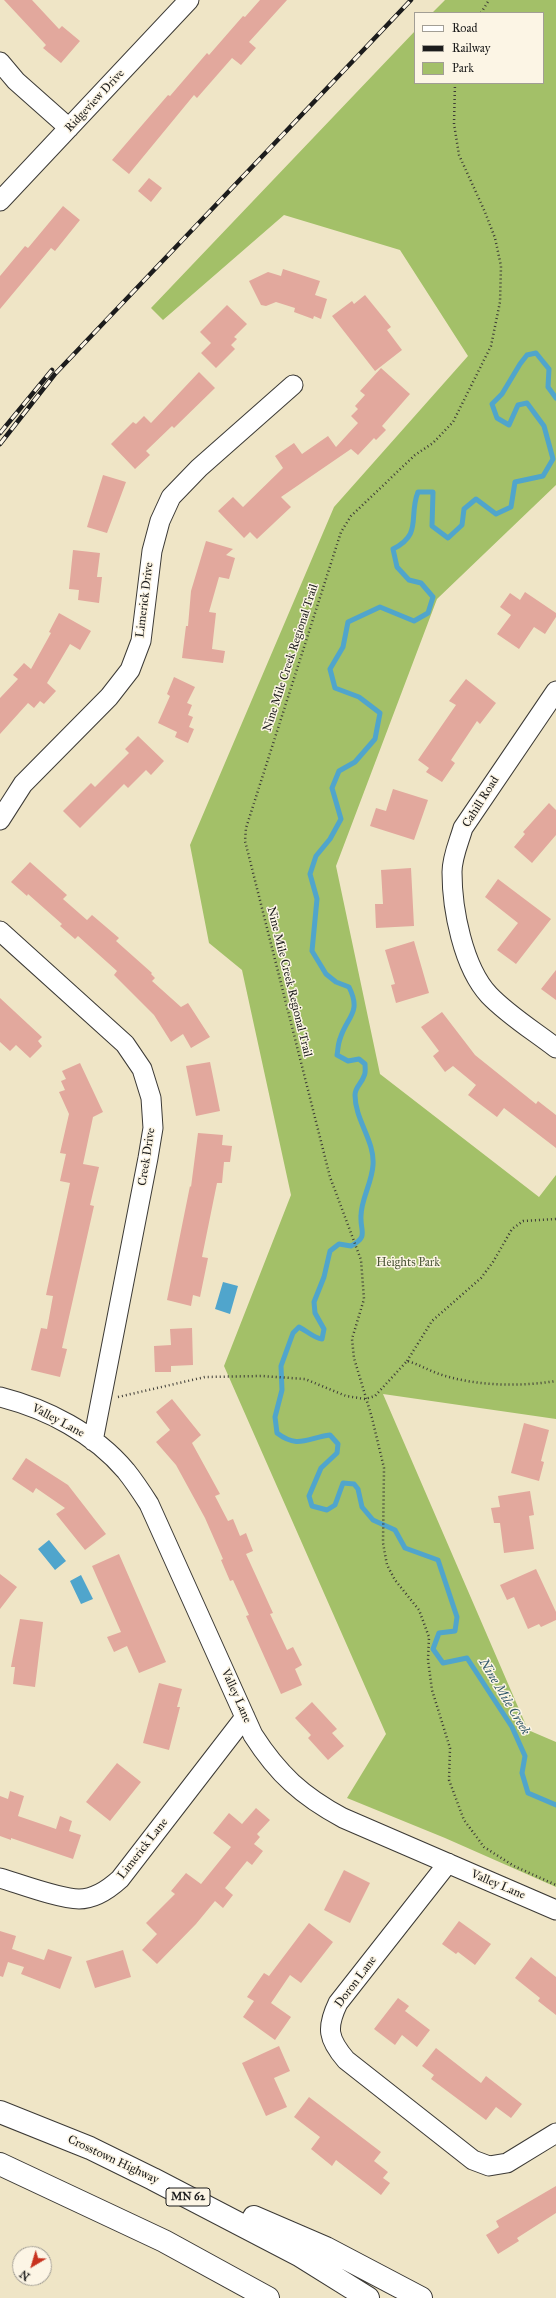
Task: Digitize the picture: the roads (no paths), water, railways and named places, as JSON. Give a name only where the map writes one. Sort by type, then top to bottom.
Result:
[{"type":"highway","name":"Crosstown Highway","points":[[0,2112],[90,2148],[299,2255],[368,2298]]},
{"type":"highway","points":[[90,2148],[326,2248],[420,2298]]},
{"type":"highway","points":[[0,2164],[158,2237],[268,2298]]},
{"type":"street","name":"Ridgeview Drive","points":[[0,201],[189,0]]},
{"type":"street","points":[[0,62],[16,81],[69,128]]},
{"type":"street","name":"Limerick Drive","points":[[0,820],[24,784],[109,697],[130,670],[140,641],[152,552],[160,521],[171,497],[199,468],[293,385]]},
{"type":"street","name":"Cahill Road","points":[[556,691],[464,828],[456,849],[452,871],[453,892],[466,958],[476,978],[490,995],[507,1010],[556,1048]]},
{"type":"street","name":"Creek Drive","points":[[0,931],[125,1044],[142,1069],[151,1098],[153,1128],[151,1143],[94,1441]]},
{"type":"street","name":"Valley Lane","points":[[0,1397],[26,1404],[63,1421],[94,1441],[125,1471],[149,1504],[253,1735],[269,1761],[290,1784],[315,1804],[343,1818],[556,1910]]},
{"type":"street","name":"Limerick Lane","points":[[0,1878],[79,1899],[94,1896],[108,1889],[120,1879],[245,1717]]},
{"type":"street","name":"Doron Lane","points":[[448,1863],[338,2003],[331,2017],[330,2033],[335,2048],[346,2060],[473,2160],[489,2166],[507,2163],[556,2133]]},
{"type":"water","points":[[223,1282],[238,1286],[230,1314],[215,1309]]},
{"type":"water","points":[[49,1540],[66,1561],[55,1570],[38,1549]]},
{"type":"water","points":[[81,1575],[93,1599],[81,1604],[70,1581]]},
{"type":"waterway","name":"Nine Mile Creek","points":[[556,398],[548,387],[549,369],[536,353],[527,355],[502,394],[492,404],[497,418],[509,425],[518,405],[527,403],[544,426],[553,459],[543,476],[515,482],[511,507],[496,514],[476,499],[464,509],[462,525],[448,538],[432,526],[433,492],[418,492],[415,501],[411,531],[408,537],[393,549],[397,567],[409,580],[421,583],[433,597],[428,613],[414,621],[380,607],[348,622],[343,647],[330,669],[335,688],[359,697],[380,713],[375,739],[355,762],[339,771],[332,788],[341,819],[330,839],[316,856],[310,874],[317,899],[312,951],[326,974],[336,982],[349,987],[353,996],[354,1009],[340,1039],[337,1055],[348,1061],[359,1059],[365,1064],[365,1075],[356,1090],[355,1095],[358,1113],[371,1147],[373,1165],[371,1178],[361,1210],[362,1236],[351,1246],[339,1244],[330,1251],[324,1277],[314,1302],[315,1313],[324,1329],[322,1339],[313,1336],[299,1327],[293,1333],[281,1366],[282,1390],[275,1417],[277,1433],[284,1438],[303,1441],[330,1435],[338,1444],[337,1453],[321,1468],[309,1496],[312,1506],[327,1510],[335,1505],[343,1483],[354,1484],[358,1489],[362,1507],[373,1520],[395,1530],[405,1548],[438,1560],[457,1617],[455,1631],[439,1633],[433,1649],[443,1663],[467,1658],[512,1727],[525,1756],[522,1773],[528,1793],[556,1805]]},
{"type":"railway","points":[[0,444],[55,374],[411,0]]},
{"type":"railway","points":[[0,433],[52,370]]},
{"type":"park label","name":"Heights Park","points":[[408,1263]]}]
